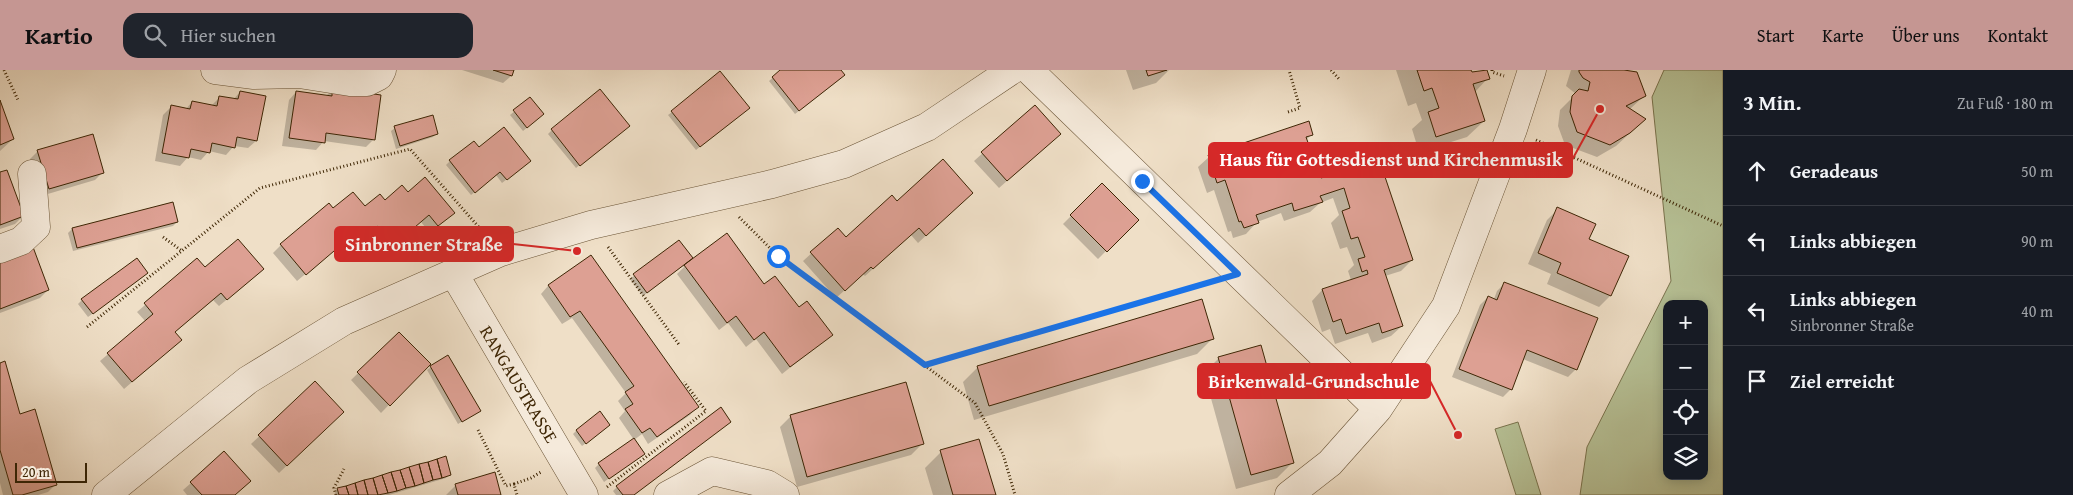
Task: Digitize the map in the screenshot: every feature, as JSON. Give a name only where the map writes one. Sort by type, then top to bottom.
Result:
[{"type":"street","points":[[215,70],[254,74],[300,74],[350,82],[367,82],[379,76],[382,70]]},
{"type":"street","points":[[106,495],[248,380],[344,321],[501,252],[591,225],[772,184],[844,164],[927,128],[1012,70]]},
{"type":"street","points":[[1029,70],[1378,410]]},
{"type":"street","points":[[1289,495],[1330,463],[1378,410],[1446,306],[1513,129],[1532,70]]},
{"type":"street","points":[[0,249],[21,241],[36,227],[32,174]]},
{"type":"street","name":"RANGAUSTRASSE","points":[[453,272],[594,492]]},
{"type":"street","points":[[668,495],[712,471],[767,484],[785,495]]},
{"type":"path","points":[[4,70],[18,100]]},
{"type":"path","points":[[1288,112],[1300,108],[1289,70]]},
{"type":"path","points":[[1291,77],[1295,70]]},
{"type":"path","points":[[1331,70],[1339,79]]},
{"type":"path","points":[[1513,129],[1723,226]]},
{"type":"path","points":[[87,327],[260,188],[410,149],[501,252]]},
{"type":"path","points":[[718,196],[778,256],[976,403],[1003,454],[1015,495]]},
{"type":"path","points":[[591,225],[680,346]]},
{"type":"path","points":[[163,237],[182,251]]},
{"type":"path","points":[[925,365],[1238,274]]},
{"type":"path","points":[[594,492],[706,411],[684,382]]},
{"type":"path","points":[[478,430],[506,486],[531,478]]},
{"type":"path","points":[[336,495],[334,488],[344,469]]},
{"type":"path","points":[[514,484],[517,495]]},
{"type":"green space","points":[[1664,70],[1723,70],[1723,495],[1580,495],[1587,447],[1671,281],[1652,97]]},
{"type":"green space","points":[[1518,422],[1541,495],[1516,495],[1495,429]]},
{"type":"building","points":[[493,70],[514,70],[512,76]]},
{"type":"building","points":[[780,70],[841,70],[845,75],[799,111],[772,77]]},
{"type":"building","points":[[1146,70],[1167,70],[1148,76]]},
{"type":"building","points":[[1417,70],[1471,70],[1472,72],[1487,70],[1490,79],[1473,84],[1485,121],[1436,137],[1428,112],[1439,108],[1432,88],[1424,91]]},
{"type":"building","points":[[1579,70],[1624,70],[1637,72],[1646,96],[1626,106],[1646,119],[1630,133],[1610,145],[1577,132],[1570,112],[1572,96],[1579,89],[1588,91],[1590,82],[1583,78]]},
{"type":"building","points":[[720,71],[750,108],[700,147],[671,111]]},
{"type":"building","points":[[332,88],[381,95],[375,140],[326,133],[325,143],[289,138],[296,91],[332,96]]},
{"type":"building","points":[[600,89],[630,126],[580,166],[551,129]]},
{"type":"building","points":[[240,91],[266,96],[257,141],[237,137],[235,148],[212,143],[210,153],[191,149],[189,158],[162,153],[171,105],[190,109],[192,101],[217,106],[219,96],[238,99]]},
{"type":"building","points":[[530,97],[544,114],[527,128],[513,110]]},
{"type":"building","points":[[0,100],[14,139],[0,145]]},
{"type":"building","points":[[1035,105],[1061,134],[1007,181],[981,152]]},
{"type":"building","points":[[433,115],[438,134],[400,146],[394,126]]},
{"type":"building","points":[[1309,121],[1313,135],[1306,137],[1311,151],[1317,149],[1321,159],[1315,161],[1321,178],[1338,173],[1337,170],[1378,156],[1413,260],[1384,270],[1403,326],[1382,333],[1379,323],[1346,334],[1341,319],[1333,322],[1322,289],[1368,274],[1367,270],[1362,272],[1358,259],[1365,257],[1358,237],[1351,239],[1342,211],[1350,208],[1344,188],[1320,196],[1323,202],[1294,211],[1292,203],[1256,215],[1259,223],[1244,228],[1241,221],[1239,222],[1225,180],[1217,183],[1208,155]]},
{"type":"building","points":[[504,127],[531,161],[507,180],[500,172],[475,193],[449,160],[474,141],[479,147]]},
{"type":"building","points":[[93,134],[104,173],[49,189],[37,150]]},
{"type":"building","points":[[943,159],[973,193],[926,236],[919,228],[845,291],[810,252],[838,228],[846,237],[892,195],[897,201]]},
{"type":"building","points":[[7,170],[24,216],[0,225],[0,172]]},
{"type":"building","points":[[425,177],[455,213],[438,226],[429,215],[394,245],[378,226],[361,240],[355,233],[306,275],[280,244],[329,203],[333,208],[353,192],[365,206],[380,194],[385,200],[402,185],[408,192]]},
{"type":"building","points":[[1102,183],[1139,220],[1107,252],[1070,215]]},
{"type":"building","points":[[173,202],[178,222],[77,248],[72,228]]},
{"type":"building","points":[[1557,207],[1596,224],[1589,239],[1629,256],[1611,296],[1557,273],[1561,263],[1538,253]]},
{"type":"building","points":[[727,233],[764,284],[775,276],[799,307],[807,301],[833,335],[790,367],[764,332],[754,340],[736,316],[727,323],[684,265]]},
{"type":"building","points":[[238,239],[264,269],[227,300],[221,293],[175,332],[182,340],[132,382],[107,353],[153,314],[144,303],[197,258],[205,267]]},
{"type":"building","points":[[679,240],[693,258],[647,293],[633,274]]},
{"type":"building","points":[[33,247],[49,290],[0,309],[0,259]]},
{"type":"building","points":[[591,255],[699,407],[657,437],[650,428],[642,433],[625,409],[633,404],[625,392],[634,386],[580,311],[570,317],[548,285]]},
{"type":"building","points":[[137,258],[148,273],[93,314],[81,299]]},
{"type":"building","points":[[1504,282],[1598,318],[1577,370],[1527,350],[1512,390],[1459,369],[1488,296],[1497,300]]},
{"type":"building","points":[[1202,299],[1214,339],[989,406],[977,366]]},
{"type":"building","points":[[399,332],[431,364],[390,406],[357,372]]},
{"type":"building","points":[[1261,345],[1294,463],[1251,475],[1218,357]]},
{"type":"building","points":[[448,355],[481,411],[462,422],[430,366]]},
{"type":"building","points":[[5,361],[20,414],[35,409],[57,485],[22,495],[13,495],[0,450],[0,363]]},
{"type":"building","points":[[315,381],[344,412],[287,466],[258,435]]},
{"type":"building","points":[[906,382],[924,444],[807,477],[790,415]]},
{"type":"building","points":[[721,407],[731,422],[634,495],[623,495],[616,486]]},
{"type":"building","points":[[600,411],[610,425],[586,444],[576,430]]},
{"type":"building","points":[[634,438],[645,454],[609,479],[598,463]]},
{"type":"building","points":[[979,439],[996,495],[953,495],[940,450]]},
{"type":"building","points":[[224,451],[251,481],[235,495],[202,495],[190,482]]},
{"type":"building","points":[[446,456],[451,475],[442,478],[437,459]]},
{"type":"building","points":[[437,459],[442,478],[433,480],[428,462]]},
{"type":"building","points":[[428,462],[433,480],[424,483],[419,464]]},
{"type":"building","points":[[419,464],[424,483],[415,486],[409,467]]},
{"type":"building","points":[[409,467],[415,486],[406,488],[400,470]]},
{"type":"building","points":[[400,470],[406,488],[397,491],[391,472]]},
{"type":"building","points":[[391,472],[397,491],[388,493],[382,475]]},
{"type":"building","points":[[495,472],[501,495],[458,495],[455,484]]},
{"type":"building","points":[[382,475],[388,493],[378,495],[373,478]]},
{"type":"building","points":[[373,478],[378,495],[368,495],[364,480]]},
{"type":"building","points":[[364,480],[368,495],[358,495],[355,483]]},
{"type":"building","points":[[355,483],[358,495],[349,495],[346,486]]},
{"type":"building","points":[[346,486],[349,495],[339,495],[337,488]]},
{"type":"place","name":"Haus für Gottesdienst und Kirchenmusik","points":[[1600,109]]},
{"type":"place","name":"Sinbronner Straße","points":[[577,251]]},
{"type":"place","name":"Birkenwald-Grundschule","points":[[1458,435]]},
{"type":"route","points":[[778,256],[925,365],[1238,274],[1142,181]]}]
